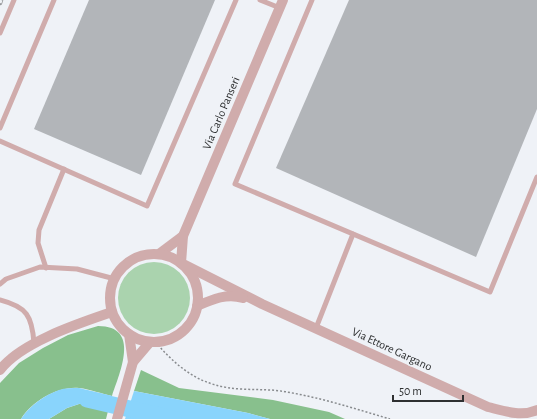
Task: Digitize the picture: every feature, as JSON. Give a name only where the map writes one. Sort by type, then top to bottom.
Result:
[{"type":"street","name":"Via Carlo Panseri","points":[[181,263],[183,236],[282,4]]},
{"type":"street","points":[[159,254],[183,236]]},
{"type":"street","points":[[159,254],[170,257],[181,263],[195,282],[198,294],[198,306],[192,320],[183,332],[170,339],[152,342],[139,340],[129,334],[119,324],[112,312],[110,301],[111,290],[115,279],[122,268],[133,260],[145,255],[159,254]]},
{"type":"street","name":"Via Ettore Gargano","points":[[181,263],[262,304],[488,407],[510,413],[530,413],[537,410]]},
{"type":"street","name":"Via Ettore Gargano","points":[[198,306],[220,297],[236,296],[262,304]]},
{"type":"street","points":[[0,370],[34,343],[71,326],[112,312]]},
{"type":"street","points":[[117,419],[133,362],[129,334]]},
{"type":"street","points":[[133,362],[152,342]]},
{"type":"lane","points":[[0,33],[14,0]]},
{"type":"lane","points":[[0,128],[54,0]]},
{"type":"lane","points":[[0,141],[147,206],[236,0]]},
{"type":"lane","points":[[260,0],[282,4]]},
{"type":"lane","points":[[312,0],[235,184],[490,292],[537,177]]},
{"type":"lane","points":[[46,268],[38,243],[39,230],[64,169]]},
{"type":"lane","points":[[316,328],[353,234]]},
{"type":"lane","points":[[0,284],[6,279],[40,268],[77,269],[115,279]]},
{"type":"lane","points":[[0,300],[11,303],[23,310],[32,322],[34,343]]},
{"type":"path","points":[[152,342],[174,362],[194,377],[219,386],[240,389],[276,389],[313,396],[390,419]]},
{"type":"green space","points":[[154,262],[174,268],[184,278],[190,298],[184,318],[174,328],[154,334],[134,328],[124,318],[118,298],[124,278],[134,268]]},
{"type":"green space","points":[[98,326],[111,328],[119,334],[123,342],[124,352],[122,363],[112,396],[79,388],[63,389],[46,396],[32,406],[21,419],[0,419],[0,383],[19,363],[68,335]]},
{"type":"green space","points":[[141,370],[179,388],[273,400],[329,412],[345,419],[270,419],[248,413],[134,391]]},
{"type":"green space","points":[[82,403],[108,411],[106,419],[49,419],[67,408]]},
{"type":"water","points":[[79,388],[112,396],[108,411],[82,403],[67,408],[49,419],[21,419],[33,405],[48,395],[61,389]]},
{"type":"water","points":[[134,391],[248,413],[270,419],[125,419]]},
{"type":"building","points":[[89,0],[215,0],[141,175],[34,129]]},
{"type":"building","points":[[349,0],[537,0],[537,109],[476,257],[276,168]]},
{"type":"waterway","points":[[87,399],[173,419]]}]
